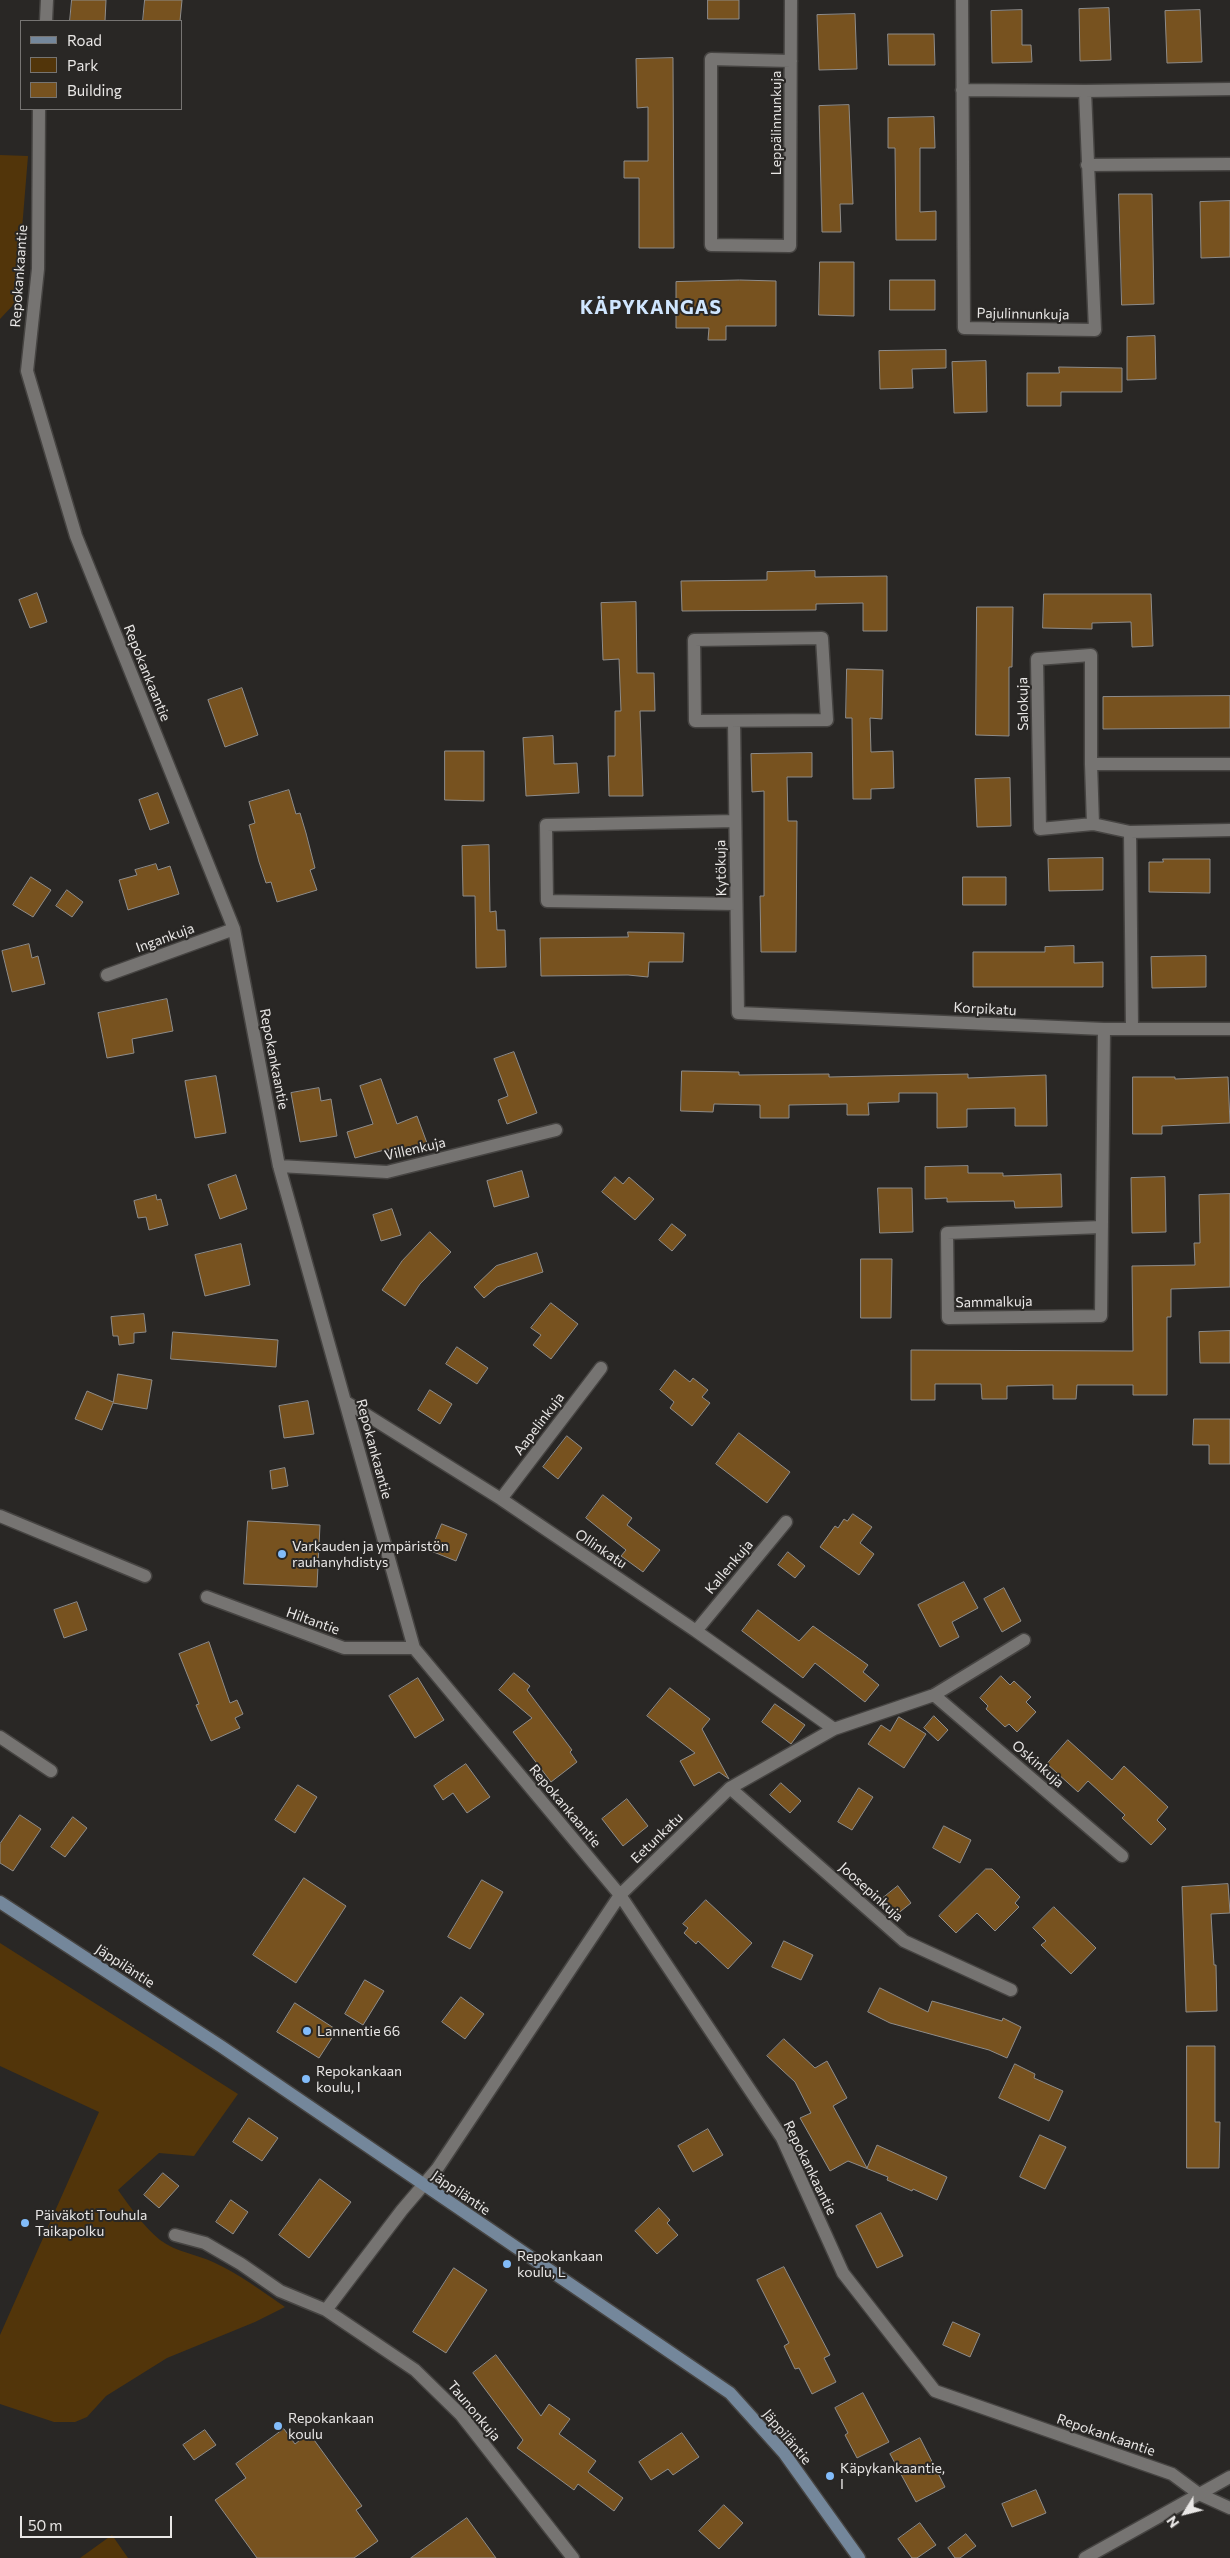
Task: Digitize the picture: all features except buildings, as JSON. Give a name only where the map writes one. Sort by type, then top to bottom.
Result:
[{"type":"main road","name":"Jäppiläntie","points":[[0,1902],[222,2047],[730,2393],[784,2453],[859,2558]]},
{"type":"street","points":[[46,20],[47,0]]},
{"type":"street","name":"Leppälinnunkuja","points":[[791,0],[791,61],[790,246],[711,245],[711,59],[791,61]]},
{"type":"street","name":"Pajulinnunkuja","points":[[962,0],[964,328],[1095,330],[1085,91]]},
{"type":"street","points":[[962,90],[1230,89]]},
{"type":"street","name":"Repokankaantie","points":[[39,110],[38,269],[27,371],[76,536],[234,929],[279,1166],[414,1648],[620,1895],[782,2138],[843,2273],[935,2391],[1172,2474],[1199,2494],[1230,2508]]},
{"type":"street","points":[[1087,165],[1230,164]]},
{"type":"street","points":[[822,638],[827,720],[734,722],[695,721],[694,640],[822,638]]},
{"type":"street","name":"Salokuja","points":[[1093,824],[1091,655],[1037,659],[1040,829],[1093,824],[1130,832],[1230,830]]},
{"type":"street","name":"Kytökuja","points":[[734,722],[738,1013]]},
{"type":"street","points":[[1091,764],[1230,764]]},
{"type":"street","points":[[735,821],[546,825],[546,853],[547,901],[736,904]]},
{"type":"street","points":[[1130,832],[1132,1029]]},
{"type":"street","name":"Ingankuja","points":[[107,975],[234,929]]},
{"type":"street","name":"Korpikatu","points":[[738,1013],[1104,1029],[1230,1029]]},
{"type":"street","name":"Sammalkuja","points":[[1102,1227],[947,1233],[948,1318],[1101,1316],[1102,1227],[1104,1029]]},
{"type":"street","name":"Villenkuja","points":[[279,1166],[387,1172],[556,1130]]},
{"type":"street","name":"Aapelinkuja","points":[[501,1499],[601,1368]]},
{"type":"street","name":"Ollinkatu","points":[[346,1402],[501,1499],[696,1631],[834,1729]]},
{"type":"street","points":[[0,1516],[145,1576]]},
{"type":"street","name":"Kallenkuja","points":[[696,1631],[786,1522]]},
{"type":"street","name":"Hiltantie","points":[[207,1597],[344,1648],[414,1648]]},
{"type":"street","name":"Eetunkatu","points":[[422,2185],[437,2169],[620,1895],[730,1788],[834,1729],[934,1695],[1024,1640]]},
{"type":"street","name":"Oskinkuja","points":[[934,1695],[1122,1856]]},
{"type":"street","points":[[0,1737],[51,1771]]},
{"type":"street","name":"Joosepinkuja","points":[[730,1788],[904,1941],[1011,1990]]},
{"type":"street","points":[[326,2310],[422,2185]]},
{"type":"street","name":"Taunonkuja","points":[[175,2235],[205,2243],[241,2264],[280,2292],[326,2310],[415,2370],[438,2390],[461,2415],[573,2558]]},
{"type":"street","points":[[1085,2558],[1230,2477]]},
{"type":"green space","points":[[0,155],[28,156],[16,302],[0,319]]},
{"type":"green space","points":[[0,1943],[238,2094],[194,2156],[159,2153],[118,2190],[143,2223],[160,2240],[179,2250],[223,2267],[285,2307],[255,2322],[167,2358],[106,2396],[87,2417],[75,2422],[54,2422],[0,2404],[0,2335],[99,2112],[0,2066]]},
{"type":"green space","points":[[112,2535],[128,2558],[80,2558]]},
{"type":"place","name":"Varkauden ja ympäristön rauhanyhdistys","points":[[282,1554]]},
{"type":"place","name":"Lannentie 66","points":[[307,2031]]},
{"type":"place","name":"Repokankaan koulu, I","points":[[306,2079]]},
{"type":"place","name":"Päiväkoti Touhula Taikapolku","points":[[25,2223]]},
{"type":"place","name":"Repokankaan koulu, L","points":[[507,2264]]},
{"type":"place","name":"Repokankaan koulu","points":[[278,2426]]},
{"type":"place","name":"Käpykankaantie, I","points":[[830,2476]]},
{"type":"district","name":"KÄPYKANGAS","points":[[651,308]]}]
